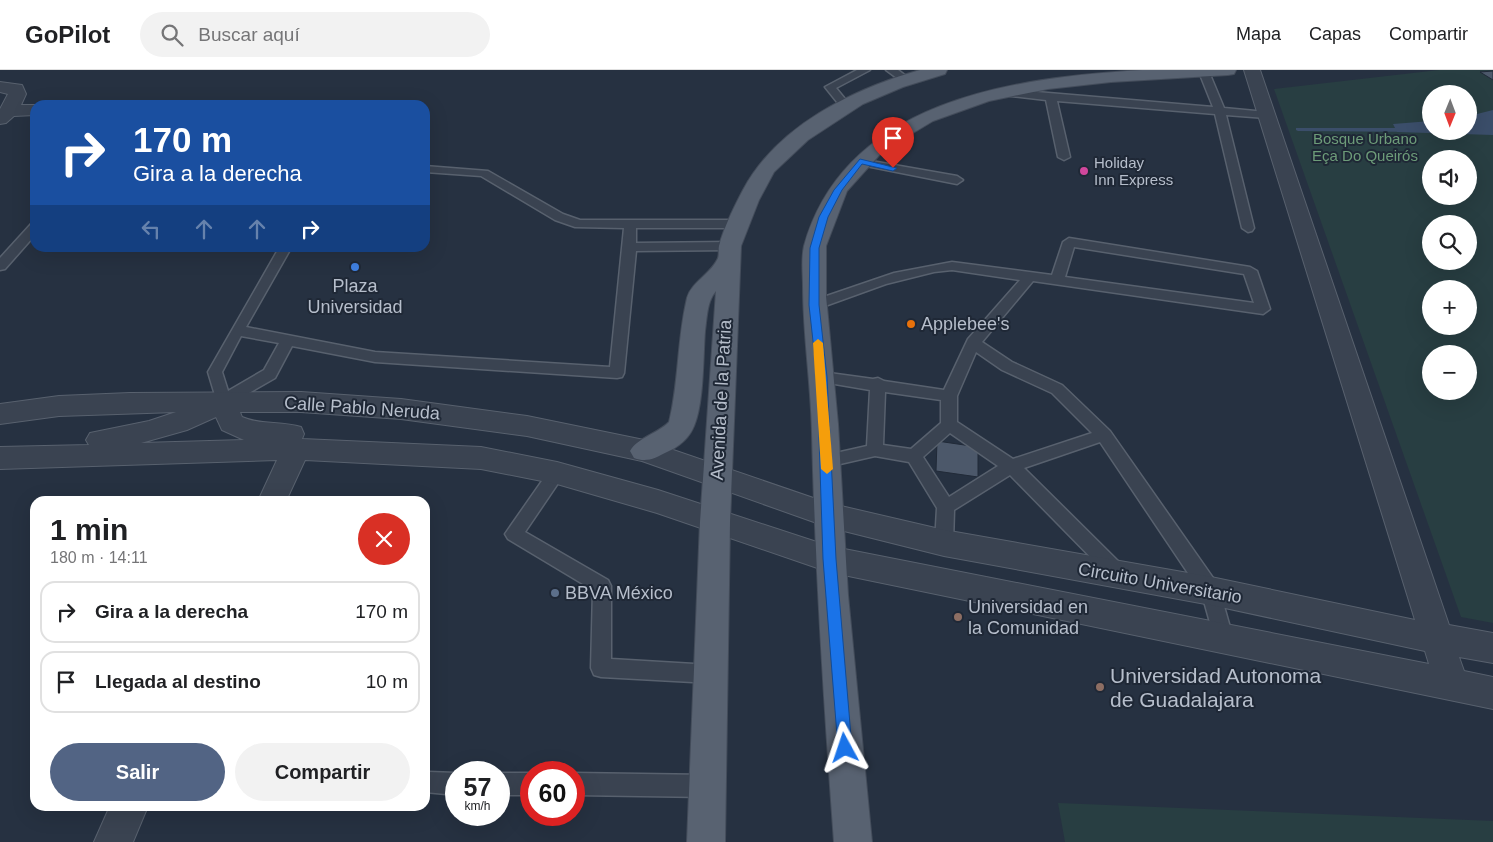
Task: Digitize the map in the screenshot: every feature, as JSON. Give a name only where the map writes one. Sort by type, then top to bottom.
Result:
[{"type":"main road","points":[[853,842],[829,559],[827,461],[822,377],[814,305],[814,248],[824,217],[838,190],[860,162],[883,142],[910,126],[955,106],[1002,92],[1058,83],[1216,71]]},
{"type":"main road","name":"Avenida de la Patria","points":[[706,842],[717,475],[732,243],[764,171],[794,141],[830,113],[914,73]]},
{"type":"main road","points":[[644,451],[669,439],[681,426],[685,410],[699,296],[732,243]]},
{"type":"street","points":[[1252,70],[1452,685]]},
{"type":"street","points":[[0,87],[16,89],[17,94],[4,115]]},
{"type":"street","points":[[4,115],[30,111]]},
{"type":"street","points":[[28,458],[79,444],[160,430],[193,418],[222,401],[231,423],[248,431],[373,441],[428,454]]},
{"type":"street","name":"Calle Pablo Neruda","points":[[0,414],[59,406],[222,401],[301,402],[461,415],[554,430],[644,451],[828,515]]},
{"type":"street","points":[[274,496],[296,450]]},
{"type":"street","points":[[0,458],[296,450],[428,454],[481,458],[556,473],[658,502],[829,559],[1493,693]]},
{"type":"street","name":"Circuito Universitario","points":[[828,515],[944,543],[1212,591],[1493,648]]},
{"type":"street","points":[[113,842],[128,811]]},
{"type":"lane","points":[[845,105],[830,87],[865,70]]},
{"type":"lane","points":[[1216,71],[1220,111],[1248,228]]},
{"type":"lane","points":[[1002,92],[1266,115]]},
{"type":"lane","points":[[1051,97],[1064,157]]},
{"type":"lane","points":[[860,162],[957,180]]},
{"type":"lane","points":[[430,169],[484,173],[559,217],[579,224],[630,225],[732,243]]},
{"type":"lane","points":[[237,330],[375,357],[617,373],[630,247],[630,225]]},
{"type":"lane","points":[[0,266],[30,233]]},
{"type":"lane","points":[[814,305],[931,268],[973,268],[1030,276],[1057,280],[1262,309],[1250,271],[1069,242],[1057,280]]},
{"type":"lane","points":[[630,247],[732,243]]},
{"type":"lane","points":[[283,252],[237,330],[216,372],[222,401],[270,374],[288,340]]},
{"type":"lane","points":[[914,456],[949,425],[949,396],[973,343],[1030,276]]},
{"type":"lane","points":[[973,343],[1007,366],[1057,389],[1104,435],[1212,591],[1223,638]]},
{"type":"lane","points":[[822,377],[878,383],[949,396]]},
{"type":"lane","points":[[875,450],[878,383]]},
{"type":"lane","points":[[949,425],[1011,466],[1120,576]]},
{"type":"lane","points":[[946,507],[1011,466],[1104,435]]},
{"type":"lane","points":[[827,461],[875,450],[914,456],[946,507],[944,543]]},
{"type":"lane","points":[[556,473],[514,534],[602,586],[601,668],[711,674]]},
{"type":"lane","points":[[430,784],[445,784]]},
{"type":"lane","points":[[585,784],[708,786]]},
{"type":"green space","name":"Bosque Urbano Eça Do Queirós","points":[[1439,70],[1493,70],[1493,623],[1461,617],[1274,89]]},
{"type":"green space","points":[[1058,803],[1493,821],[1493,842],[1065,842]]},
{"type":"water","points":[[1493,110],[1493,135],[1478,135],[1478,114]]},
{"type":"water","points":[[1422,122],[1422,133],[1397,132],[1393,124]]},
{"type":"building","points":[[1493,71],[1493,80],[1480,72]]},
{"type":"building","points":[[937,441],[978,447],[978,477],[936,471]]},
{"type":"waterway","points":[[1298,129],[1422,130]]},
{"type":"slow traffic","points":[[818,343],[822,377],[827,469]]},
{"type":"place","name":"Holiday Inn Express","points":[[1084,171]]},
{"type":"place","name":"Plaza Universidad","points":[[355,267]]},
{"type":"place","name":"Applebee's","points":[[911,324]]},
{"type":"place","name":"BBVA México","points":[[555,593]]},
{"type":"place","name":"Universidad en la Comunidad","points":[[958,617]]},
{"type":"place","name":"Universidad Autonoma de Guadalajara","points":[[1100,687]]},
{"type":"route","points":[[845,748],[829,559],[827,461],[822,377],[814,305],[814,248],[824,217],[838,190],[860,162],[893,168]]}]
